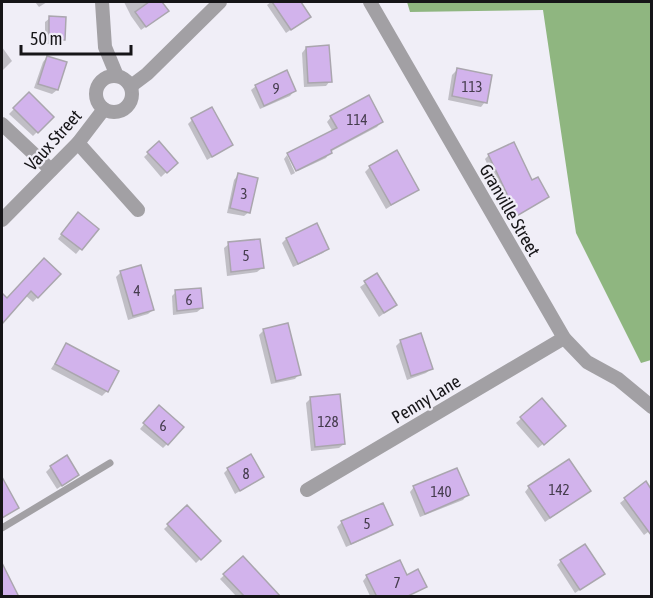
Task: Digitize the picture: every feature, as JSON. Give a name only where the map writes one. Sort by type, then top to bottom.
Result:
[{"type":"street","points":[[102,2],[105,47],[117,76]]},
{"type":"street","points":[[131,86],[147,74],[220,2]]},
{"type":"street","name":"Granville Street","points":[[370,2],[564,338],[586,362],[618,379],[651,407]]},
{"type":"street","points":[[117,76],[123,77],[131,86],[132,98],[126,108],[115,112],[104,109],[96,99],[97,87],[105,78],[117,76]]},
{"type":"street","name":"Vaux Street","points":[[2,220],[78,143],[104,109]]},
{"type":"street","points":[[2,124],[51,170]]},
{"type":"street","points":[[78,143],[138,210]]},
{"type":"street","name":"Penny Lane","points":[[307,490],[564,338]]},
{"type":"lane","points":[[2,528],[110,463]]},
{"type":"green space","points":[[407,2],[651,2],[651,360],[641,363],[576,233],[543,10],[410,12]]},
{"type":"building","points":[[149,2],[162,2],[169,11],[146,27],[135,12]]},
{"type":"building","points":[[272,2],[301,2],[311,17],[291,30]]},
{"type":"building","points":[[49,16],[66,17],[65,40],[49,40]]},
{"type":"building","points":[[329,45],[332,82],[308,83],[306,47]]},
{"type":"building","points":[[47,56],[67,62],[58,90],[38,84]]},
{"type":"building","points":[[457,68],[492,75],[487,103],[452,96]]},
{"type":"building","points":[[287,70],[296,91],[264,106],[255,85]]},
{"type":"building","points":[[29,92],[54,117],[38,133],[13,108]]},
{"type":"building","points":[[369,95],[383,122],[331,150],[332,153],[296,171],[287,153],[337,128],[330,116]]},
{"type":"building","points":[[212,107],[233,145],[212,157],[191,118]]},
{"type":"building","points":[[159,141],[178,163],[167,173],[147,152]]},
{"type":"building","points":[[514,142],[532,180],[538,177],[549,197],[515,217],[503,197],[507,194],[488,154]]},
{"type":"building","points":[[397,150],[419,190],[391,205],[369,166]]},
{"type":"building","points":[[238,173],[258,178],[250,213],[230,208]]},
{"type":"building","points":[[78,212],[99,229],[82,250],[61,234]]},
{"type":"building","points":[[317,223],[329,249],[298,264],[286,238]]},
{"type":"building","points":[[260,239],[264,268],[231,272],[228,242]]},
{"type":"building","points":[[44,258],[61,274],[38,298],[31,291],[2,324],[2,293],[7,298]]},
{"type":"building","points":[[141,265],[154,310],[133,316],[120,271]]},
{"type":"building","points":[[377,273],[397,305],[384,313],[364,281]]},
{"type":"building","points":[[201,288],[203,308],[177,311],[175,290]]},
{"type":"building","points":[[288,323],[301,375],[276,381],[263,329]]},
{"type":"building","points":[[421,333],[433,369],[411,376],[400,340]]},
{"type":"building","points":[[66,343],[119,371],[108,392],[55,364]]},
{"type":"building","points":[[340,394],[345,444],[315,447],[310,397]]},
{"type":"building","points":[[542,398],[566,426],[544,445],[520,417]]},
{"type":"building","points":[[159,405],[184,427],[168,445],[143,423]]},
{"type":"building","points":[[251,454],[264,477],[240,491],[227,468]]},
{"type":"building","points":[[67,455],[79,475],[62,486],[50,466]]},
{"type":"building","points":[[569,459],[591,491],[550,518],[528,486]]},
{"type":"building","points":[[457,468],[469,495],[425,514],[413,486]]},
{"type":"building","points":[[2,477],[19,508],[2,518]]},
{"type":"building","points":[[646,481],[651,489],[651,535],[624,498]]},
{"type":"building","points":[[383,503],[393,525],[351,544],[341,521]]},
{"type":"building","points":[[187,505],[221,541],[201,560],[167,524]]},
{"type":"building","points":[[585,544],[605,574],[580,590],[560,560]]},
{"type":"building","points":[[243,556],[281,597],[245,597],[223,574]]},
{"type":"building","points":[[400,560],[407,575],[418,569],[427,587],[406,597],[377,597],[366,575]]},
{"type":"building","points":[[2,563],[19,597],[2,597]]}]
